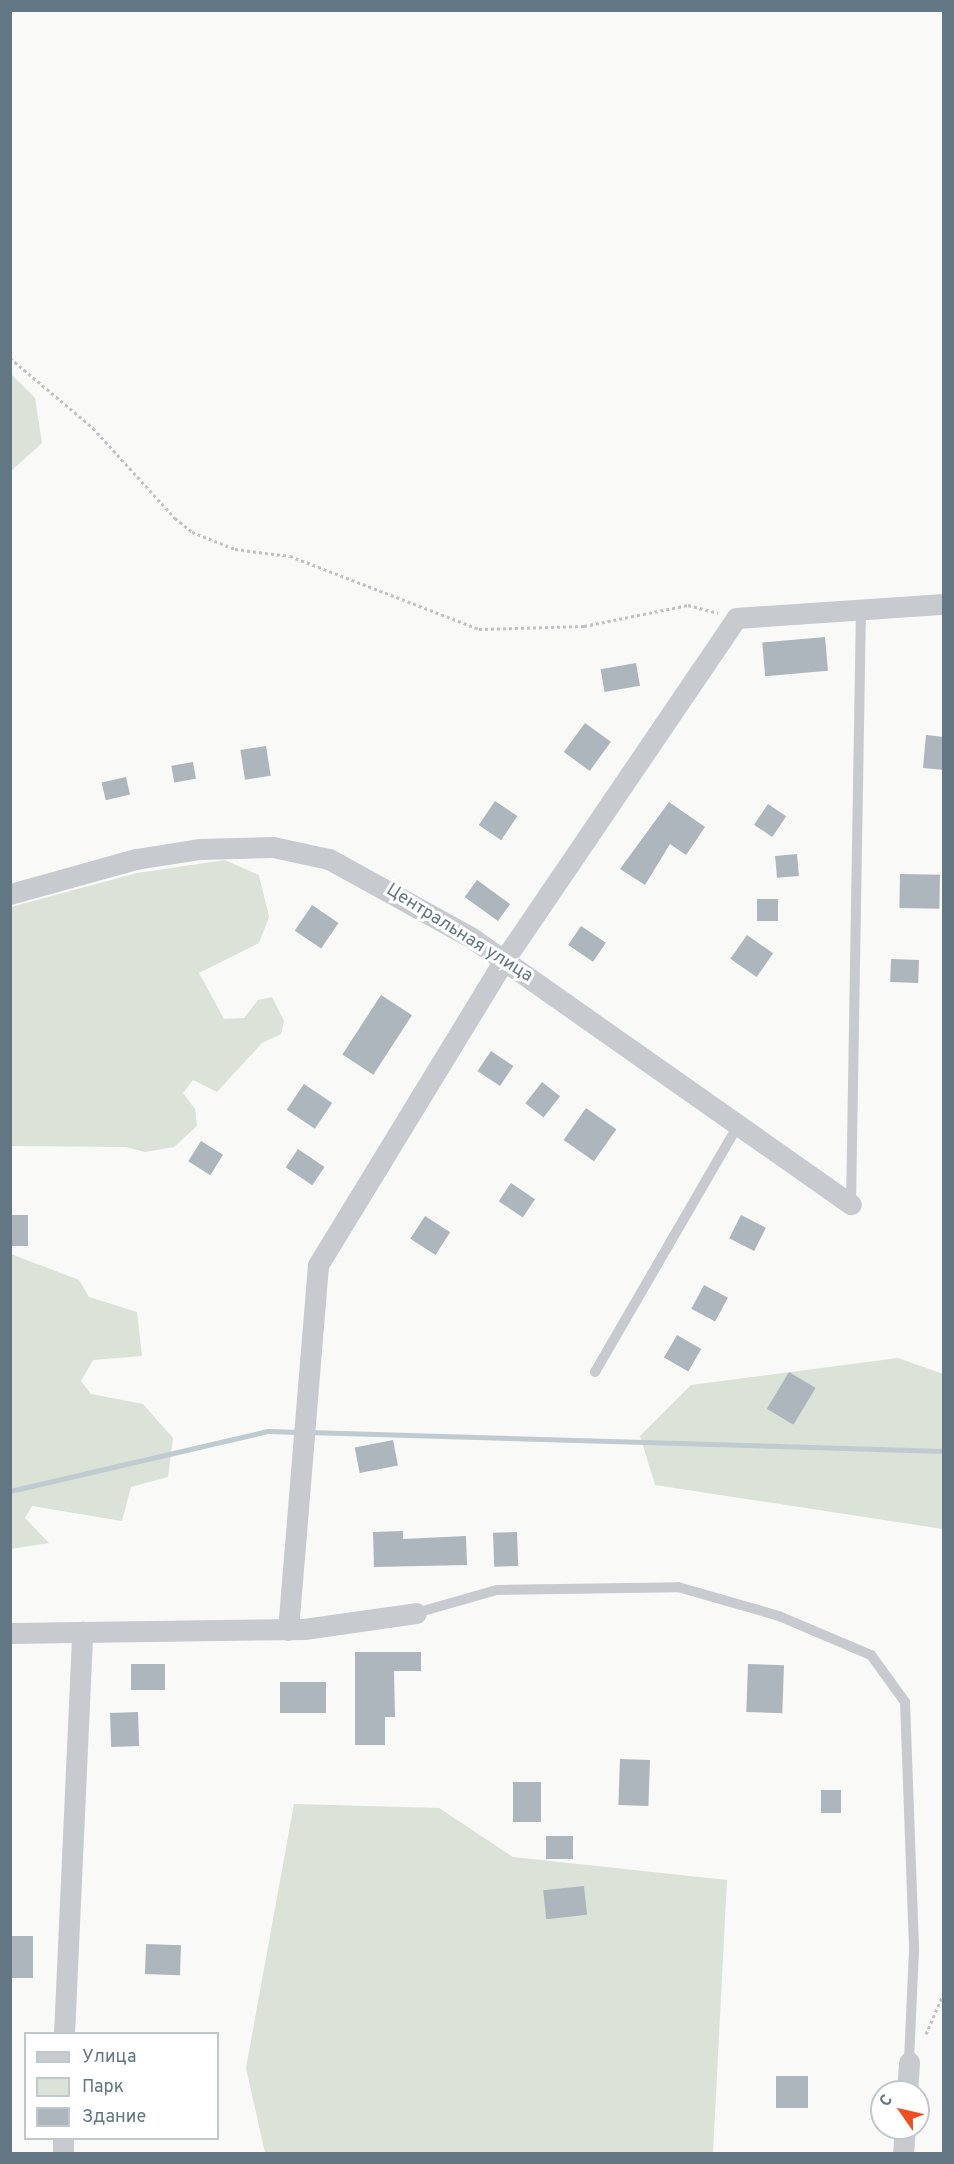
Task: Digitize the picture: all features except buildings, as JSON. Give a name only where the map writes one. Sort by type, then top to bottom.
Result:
[{"type":"street","points":[[288,1630],[318,1265],[504,960],[736,618],[861,607],[944,604]]},
{"type":"street","name":"Центральная улица","points":[[10,894],[136,859],[273,847],[329,859],[404,897],[504,960],[851,1204]]},
{"type":"street","points":[[10,1633],[288,1630],[416,1613]]},
{"type":"street","points":[[64,2032],[82,1631]]},
{"type":"street","points":[[908,2080],[909,2062]]},
{"type":"lane","points":[[851,1204],[861,607]]},
{"type":"lane","points":[[596,1372],[738,1125]]},
{"type":"lane","points":[[416,1613],[497,1590],[678,1587],[779,1616],[872,1655],[905,1702],[914,1950],[909,2062]]},
{"type":"path","points":[[10,358],[86,420],[175,518],[192,532],[236,549],[290,555],[479,629],[584,626],[688,604],[736,618]]},
{"type":"path","points":[[909,2062],[944,1992]]},
{"type":"green space","points":[[10,373],[35,398],[42,443],[11,471]]},
{"type":"green space","points":[[225,860],[259,875],[269,917],[259,943],[199,973],[224,1019],[244,1018],[258,1000],[272,997],[284,1021],[281,1034],[262,1043],[217,1092],[193,1080],[183,1093],[195,1109],[197,1126],[174,1147],[145,1152],[126,1147],[11,1146],[11,907],[137,873]]},
{"type":"green space","points":[[11,1254],[79,1280],[89,1297],[137,1312],[142,1356],[93,1360],[81,1381],[91,1394],[143,1404],[173,1438],[168,1477],[131,1487],[122,1521],[32,1506],[25,1518],[49,1543],[11,1549]]},
{"type":"green space","points":[[898,1358],[943,1374],[943,1529],[655,1485],[640,1436],[691,1385]]},
{"type":"green space","points":[[294,1804],[439,1808],[513,1857],[727,1880],[713,2153],[265,2153],[246,2068]]},
{"type":"waterway","points":[[10,1491],[268,1431],[299,1432]]},
{"type":"waterway","points":[[308,1432],[944,1451]]}]
